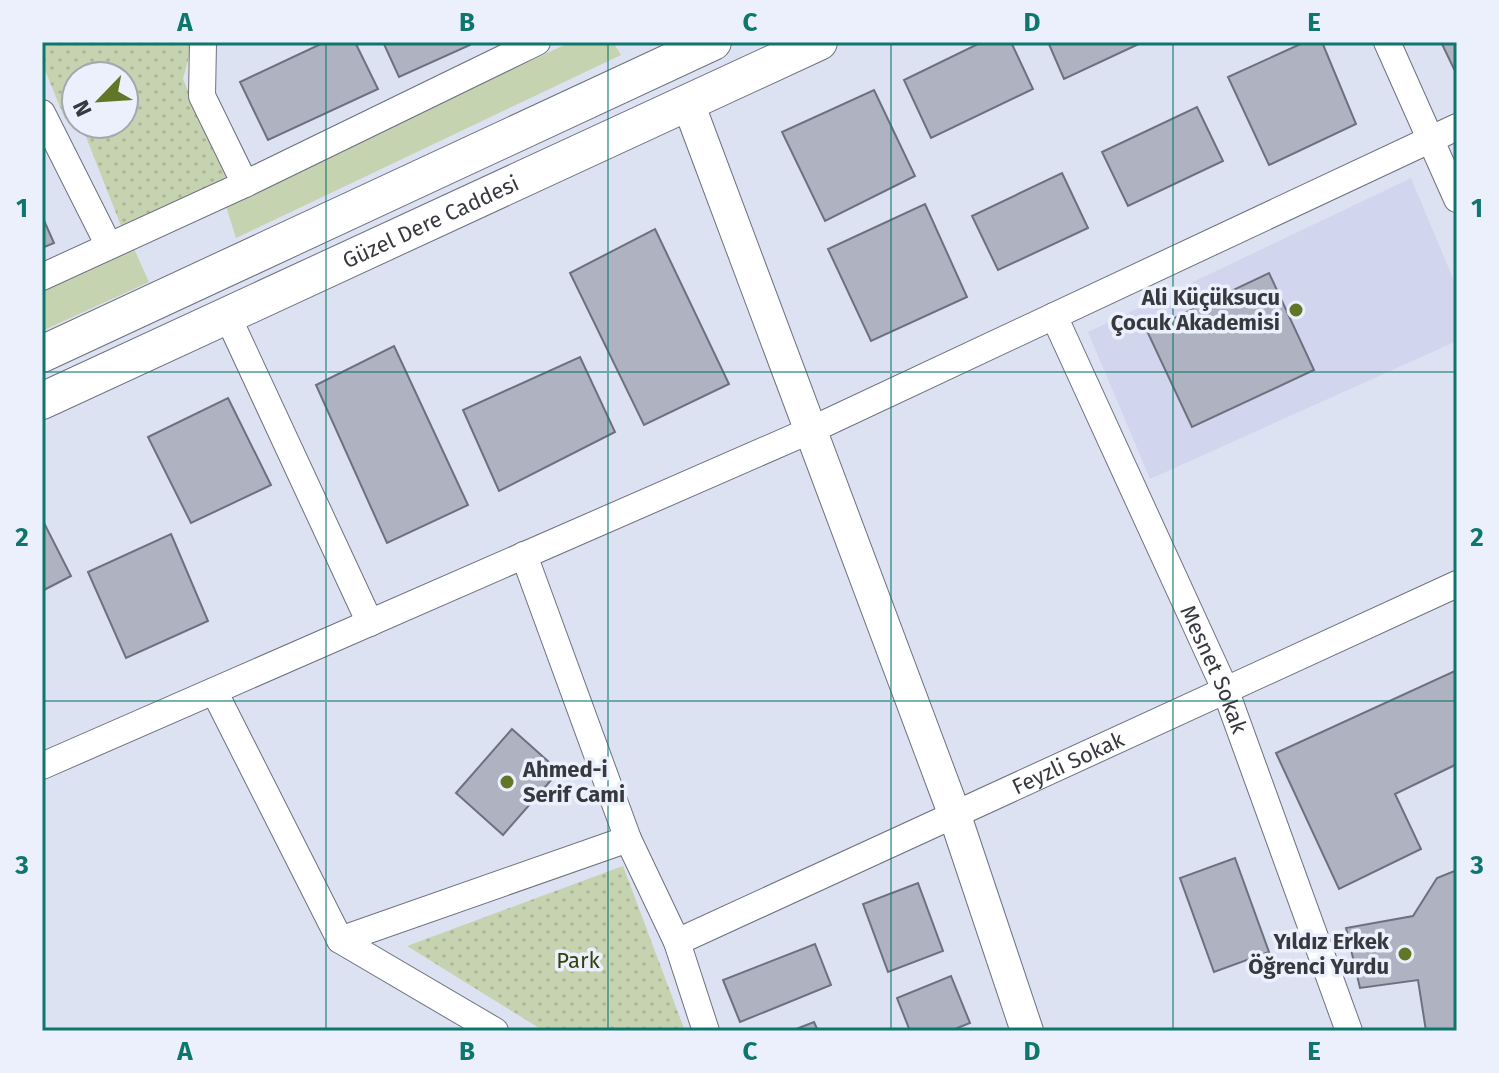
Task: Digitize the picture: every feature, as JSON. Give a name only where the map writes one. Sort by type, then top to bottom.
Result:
[{"type":"main road","name":"Güzel Dere Caddesi","points":[[42,354],[674,50],[713,42]]},
{"type":"main road","name":"Güzel Dere Caddesi","points":[[42,401],[819,42]]},
{"type":"street","points":[[203,42],[202,96],[245,184]]},
{"type":"street","points":[[42,277],[245,184],[502,50],[537,42]]},
{"type":"street","points":[[1387,42],[1457,199]]},
{"type":"street","points":[[688,103],[954,813],[1027,1031]]},
{"type":"street","points":[[42,113],[109,246]]},
{"type":"street","points":[[42,766],[811,430],[1457,127]]},
{"type":"street","points":[[227,315],[370,623]]},
{"type":"street","name":"Mesnet Sokak","points":[[1054,316],[1225,689],[1349,1031]]},
{"type":"street","points":[[524,555],[628,839],[677,942],[706,1031]]},
{"type":"street","name":"Feyzli Sokak","points":[[677,942],[1457,584]]},
{"type":"street","points":[[214,691],[340,940],[495,1031]]},
{"type":"street","points":[[340,940],[628,839]]},
{"type":"shaded area","name":"Ali Küçüksucu Çocuk Akademisi","points":[[1411,178],[1457,288],[1457,341],[1150,479],[1088,332]]},
{"type":"green space","points":[[42,42],[193,42],[183,79],[228,182],[123,231],[87,140],[140,140],[140,60],[60,60],[60,107],[42,63]]},
{"type":"green space","points":[[571,42],[613,42],[621,55],[236,238],[225,203]]},
{"type":"green space","points":[[131,242],[149,282],[42,331],[42,283]]},
{"type":"green space","name":"Park","points":[[623,866],[685,1031],[544,1031],[407,946]]},
{"type":"building","points":[[325,42],[355,42],[378,89],[268,140],[240,82]]},
{"type":"building","points":[[383,42],[469,42],[470,45],[399,77]]},
{"type":"building","points":[[982,42],[1011,42],[1033,89],[931,138],[904,80]]},
{"type":"building","points":[[1048,42],[1143,42],[1064,79]]},
{"type":"building","points":[[1305,42],[1322,42],[1356,124],[1269,165],[1228,77]]},
{"type":"building","points":[[1441,42],[1457,42],[1457,67],[1454,69]]},
{"type":"building","points":[[874,90],[915,176],[825,221],[782,132]]},
{"type":"building","points":[[1197,107],[1223,161],[1128,206],[1102,152]]},
{"type":"building","points":[[1062,173],[1088,228],[998,270],[972,216]]},
{"type":"building","points":[[925,204],[967,297],[871,341],[828,249]]},
{"type":"building","points":[[42,216],[54,243],[42,248]]},
{"type":"building","points":[[655,229],[729,384],[644,425],[570,273]]},
{"type":"building","points":[[1269,273],[1314,370],[1192,427],[1147,331]]},
{"type":"building","points":[[394,346],[468,505],[387,543],[316,385]]},
{"type":"building","points":[[580,357],[615,432],[499,491],[463,410]]},
{"type":"building","points":[[228,398],[271,485],[191,523],[148,437]]},
{"type":"building","points":[[42,519],[71,576],[42,591]]},
{"type":"building","points":[[171,534],[208,621],[126,658],[88,572]]},
{"type":"building","points":[[1457,670],[1457,764],[1395,794],[1421,849],[1339,889],[1276,753]]},
{"type":"building","name":"Ahmed-i Serif Cami","points":[[512,729],[559,771],[503,835],[456,793]]},
{"type":"building","points":[[1235,858],[1269,952],[1214,972],[1180,878]]},
{"type":"building","name":"Yıldız Erkek Öğrenci Yurdu","points":[[1457,870],[1457,1031],[1426,1031],[1418,980],[1360,988],[1346,928],[1413,916],[1437,878]]},
{"type":"building","points":[[918,883],[943,951],[888,972],[863,904]]},
{"type":"building","points":[[815,944],[831,985],[740,1022],[723,980]]},
{"type":"building","points":[[951,976],[970,1023],[950,1031],[910,1031],[897,998]]},
{"type":"building","points":[[814,1022],[818,1031],[791,1031]]},
{"type":"place","name":"Ali Küçüksucu Çocuk Akademisi","points":[[1296,310]]},
{"type":"place","name":"Ahmed-i Serif Cami","points":[[507,782]]},
{"type":"place","name":"Yıldız Erkek Öğrenci Yurdu","points":[[1405,954]]}]
